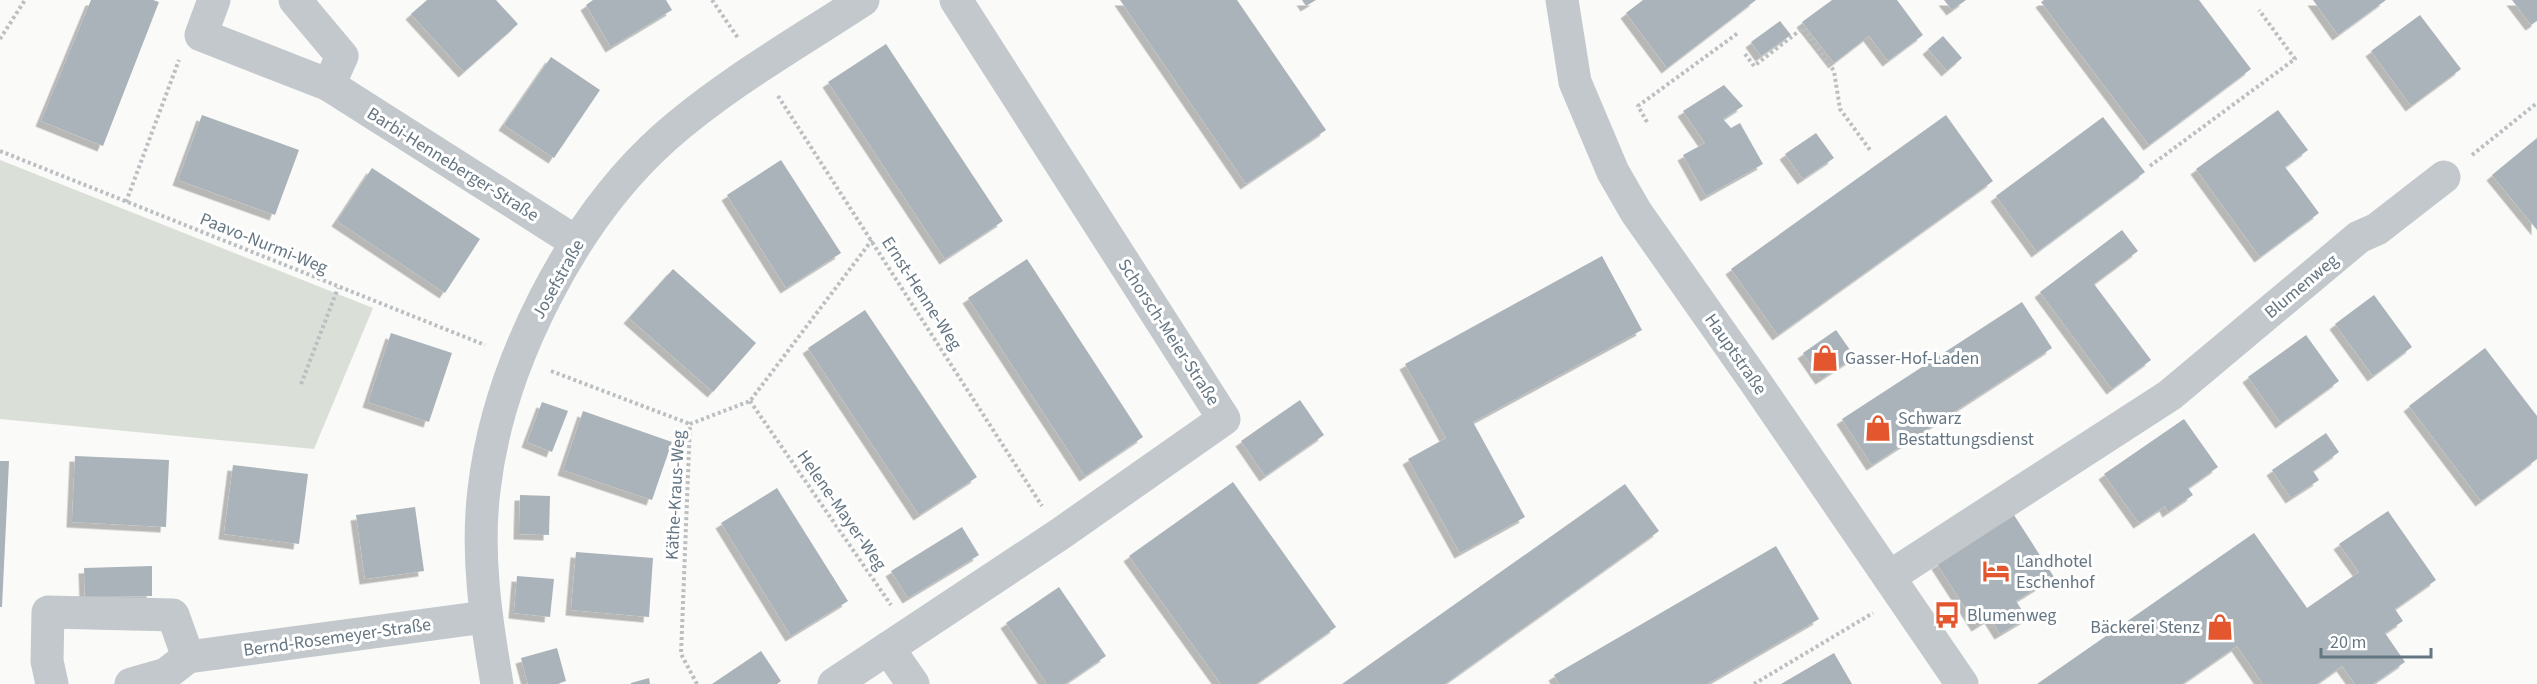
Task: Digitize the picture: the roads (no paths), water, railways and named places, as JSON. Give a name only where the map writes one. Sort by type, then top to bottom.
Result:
[{"type":"street","name":"Barbi-Henneberger-Straße","points":[[214,0],[201,35],[329,86],[576,242]]},
{"type":"street","points":[[295,0],[342,56],[329,86]]},
{"type":"street","name":"Josefstraße","points":[[497,684],[485,616],[481,556],[483,490],[496,424],[543,300],[576,242],[616,188],[664,138],[710,100],[862,0]]},
{"type":"street","name":"Schorsch-Meier-Straße","points":[[834,684],[1060,534],[1224,419],[956,0]]},
{"type":"street","name":"Hauptstraße","points":[[1562,0],[1575,82],[1613,172],[1636,212],[1962,684]]},
{"type":"street","name":"Blumenweg","points":[[1896,586],[2170,395],[2359,237],[2377,229],[2444,177]]},
{"type":"street","points":[[52,684],[47,661],[48,612],[173,615],[188,657]]},
{"type":"street","name":"Bernd-Rosemeyer-Straße","points":[[131,684],[166,674],[188,657],[485,616]]},
{"type":"street","points":[[900,641],[913,684]]},
{"type":"place","name":"Gasser-Hof-Laden","points":[[1825,358]]},
{"type":"place","name":"Schwarz Bestattungsdienst","points":[[1878,428]]},
{"type":"place","name":"Landhotel Eschenhof","points":[[1996,571]]},
{"type":"place","name":"Blumenweg","points":[[1947,615]]},
{"type":"place","name":"Bäckerei Stenz","points":[[2220,627]]}]
